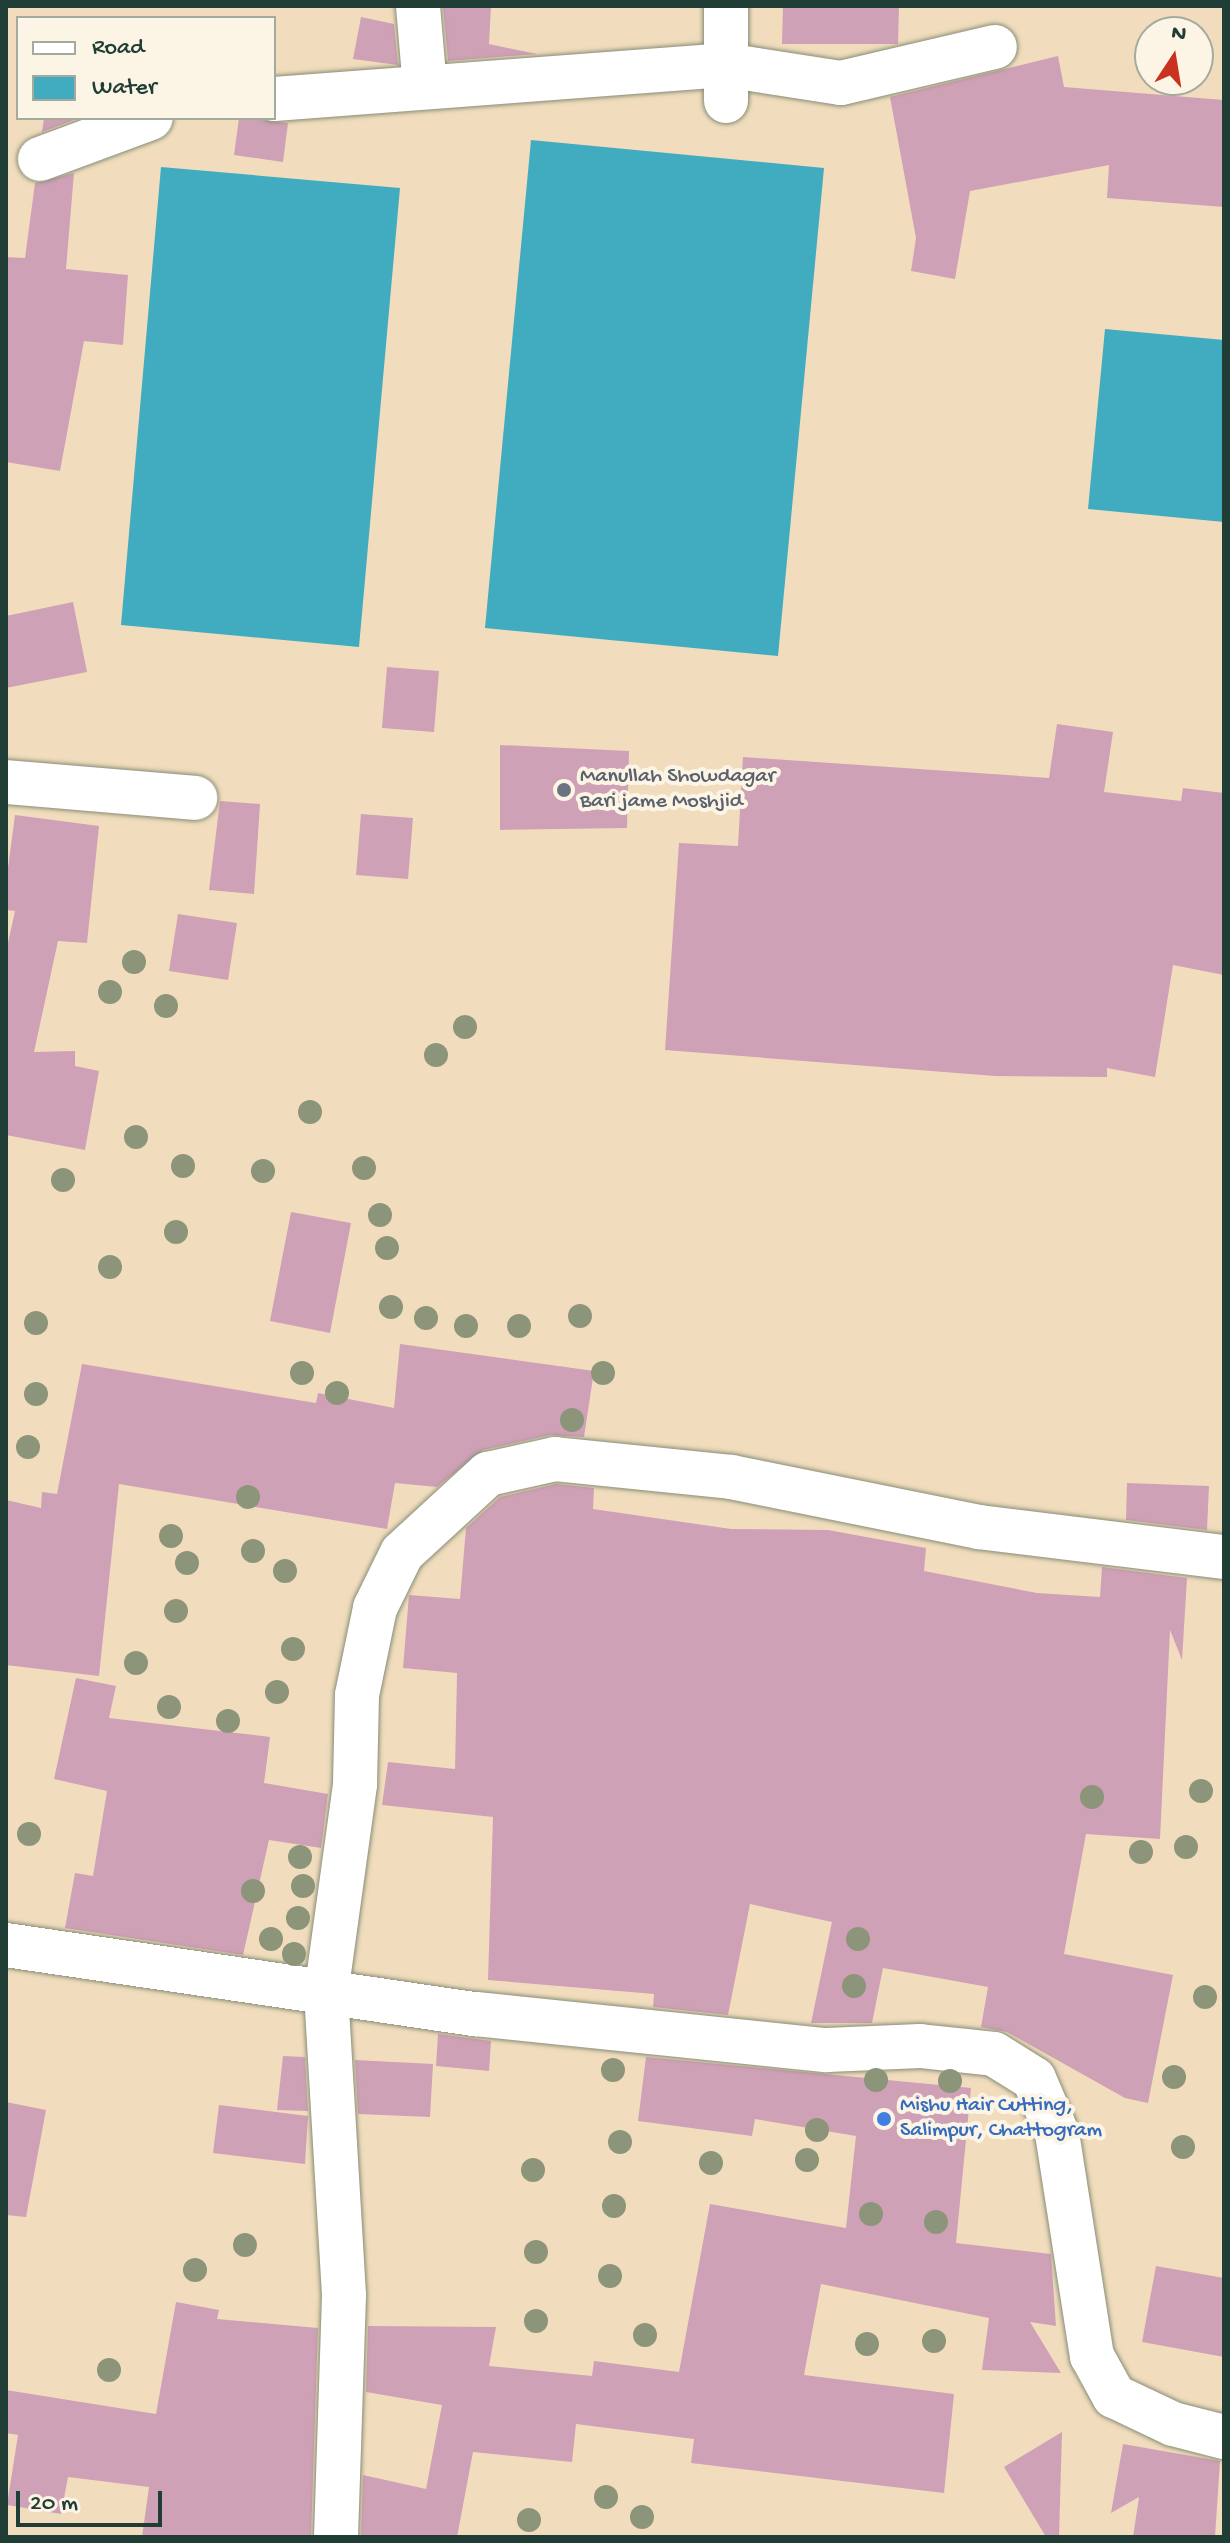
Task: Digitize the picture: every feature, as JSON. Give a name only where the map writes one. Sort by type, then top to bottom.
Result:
[{"type":"street","points":[[418,6],[425,87]]},
{"type":"street","points":[[726,6],[726,83]]},
{"type":"street","points":[[276,99],[425,87],[841,83],[995,47]]},
{"type":"street","points":[[40,159],[146,120]]},
{"type":"street","points":[[6,782],[195,798]]},
{"type":"street","points":[[336,2537],[344,2295],[326,1994],[345,1882],[357,1695],[375,1608],[402,1553],[488,1474],[555,1459],[731,1477],[979,1527],[1224,1557]]},
{"type":"street","points":[[6,1945],[326,1994],[827,2050],[920,2046],[994,2054],[1034,2079],[1057,2133],[1092,2356],[1114,2396],[1173,2424],[1224,2437]]},
{"type":"water","points":[[531,140],[824,168],[778,656],[485,628]]},
{"type":"water","points":[[161,167],[400,188],[359,647],[121,625]]},
{"type":"water","points":[[1105,329],[1224,340],[1224,522],[1088,509]]},
{"type":"building","points":[[443,6],[491,6],[489,44],[537,54],[448,61]]},
{"type":"building","points":[[783,6],[899,6],[898,44],[782,44]]},
{"type":"building","points":[[361,17],[394,24],[398,65],[353,59]]},
{"type":"building","points":[[1058,56],[1064,87],[1134,93],[1134,96],[1224,100],[1224,207],[1107,198],[1109,165],[970,191],[955,279],[911,271],[916,238],[890,97]]},
{"type":"building","points":[[44,120],[74,120],[42,132]]},
{"type":"building","points":[[239,120],[288,123],[283,162],[234,155]]},
{"type":"building","points":[[74,173],[66,269],[128,275],[123,345],[84,341],[60,471],[6,462],[6,257],[25,258],[35,183]]},
{"type":"building","points":[[73,602],[87,672],[6,688],[6,616]]},
{"type":"building","points":[[387,667],[439,671],[434,732],[382,728]]},
{"type":"building","points":[[1057,724],[1113,732],[1104,792],[1181,801],[1183,788],[1224,793],[1224,975],[1173,965],[1155,1077],[1107,1068],[1107,1077],[995,1076],[665,1050],[679,843],[738,846],[743,757],[1049,778]]},
{"type":"building","name":"Manullah Showdagar Bari jame Moshjid","points":[[500,745],[629,751],[627,828],[500,830]]},
{"type":"building","points":[[220,801],[260,804],[254,894],[209,890]]},
{"type":"building","points":[[361,814],[413,818],[408,879],[356,875]]},
{"type":"building","points":[[15,815],[99,826],[87,943],[58,941],[34,1052],[75,1051],[75,1066],[99,1071],[85,1150],[6,1135],[6,952],[15,911],[6,910],[6,883]]},
{"type":"building","points":[[178,914],[237,923],[228,980],[169,971]]},
{"type":"building","points":[[291,1212],[351,1223],[330,1333],[270,1321]]},
{"type":"building","points":[[400,1344],[594,1371],[584,1437],[550,1435],[483,1450],[437,1487],[395,1483],[387,1529],[119,1484],[99,1676],[6,1665],[6,1500],[41,1508],[42,1492],[57,1494],[82,1364],[316,1403],[318,1393],[394,1408]]},
{"type":"building","points":[[1127,1483],[1209,1486],[1207,1530],[1126,1520]]},
{"type":"building","points":[[556,1484],[594,1488],[593,1509],[731,1529],[828,1530],[926,1548],[924,1571],[1037,1593],[1100,1597],[1102,1567],[1187,1578],[1182,1660],[1170,1630],[1160,1839],[1086,1834],[1064,1954],[1173,1975],[1148,2103],[1125,2098],[1007,2032],[981,2027],[988,1987],[883,1968],[872,2023],[811,2023],[832,1922],[750,1904],[728,2015],[653,2007],[654,1994],[488,1980],[493,1817],[382,1805],[388,1762],[455,1769],[457,1673],[403,1668],[409,1595],[460,1599],[466,1528],[500,1497]]},
{"type":"building","points":[[76,1678],[116,1686],[109,1718],[270,1737],[264,1783],[328,1794],[321,1848],[269,1840],[243,1955],[65,1928],[75,1873],[93,1876],[107,1791],[54,1779]]},
{"type":"building","points":[[438,2034],[491,2041],[489,2071],[436,2066]]},
{"type":"building","points":[[283,2056],[305,2057],[308,2111],[277,2110]]},
{"type":"building","points":[[646,2057],[971,2088],[956,2243],[1051,2254],[1056,2326],[1030,2322],[1061,2373],[982,2370],[989,2318],[821,2284],[804,2375],[954,2394],[944,2493],[691,2463],[694,2439],[576,2424],[572,2462],[473,2452],[457,2537],[361,2537],[363,2475],[426,2489],[442,2405],[366,2392],[368,2326],[496,2327],[489,2366],[592,2376],[594,2361],[679,2372],[710,2204],[846,2228],[856,2136],[755,2119],[752,2136],[638,2121]]},
{"type":"building","points":[[355,2060],[433,2064],[430,2117],[358,2114]]},
{"type":"building","points":[[6,2102],[46,2110],[26,2217],[6,2215]]},
{"type":"building","points":[[219,2105],[308,2116],[305,2164],[213,2153]]},
{"type":"building","points":[[1156,2266],[1224,2278],[1224,2357],[1142,2342]]},
{"type":"building","points":[[176,2302],[219,2310],[217,2319],[318,2328],[311,2537],[142,2537],[149,2487],[68,2477],[61,2514],[7,2505],[18,2435],[6,2433],[6,2390],[156,2414]]},
{"type":"building","points":[[1062,2432],[1059,2537],[1046,2537],[1004,2467]]},
{"type":"building","points":[[1123,2444],[1220,2461],[1215,2537],[1133,2537],[1139,2497],[1111,2513]]},
{"type":"place","name":"Manullah Showdagar Bari jame Moshjid","points":[[564,790]]},
{"type":"place","name":"Mishu Hair Cutting, Salimpur, Chattogram","points":[[884,2119]]}]
